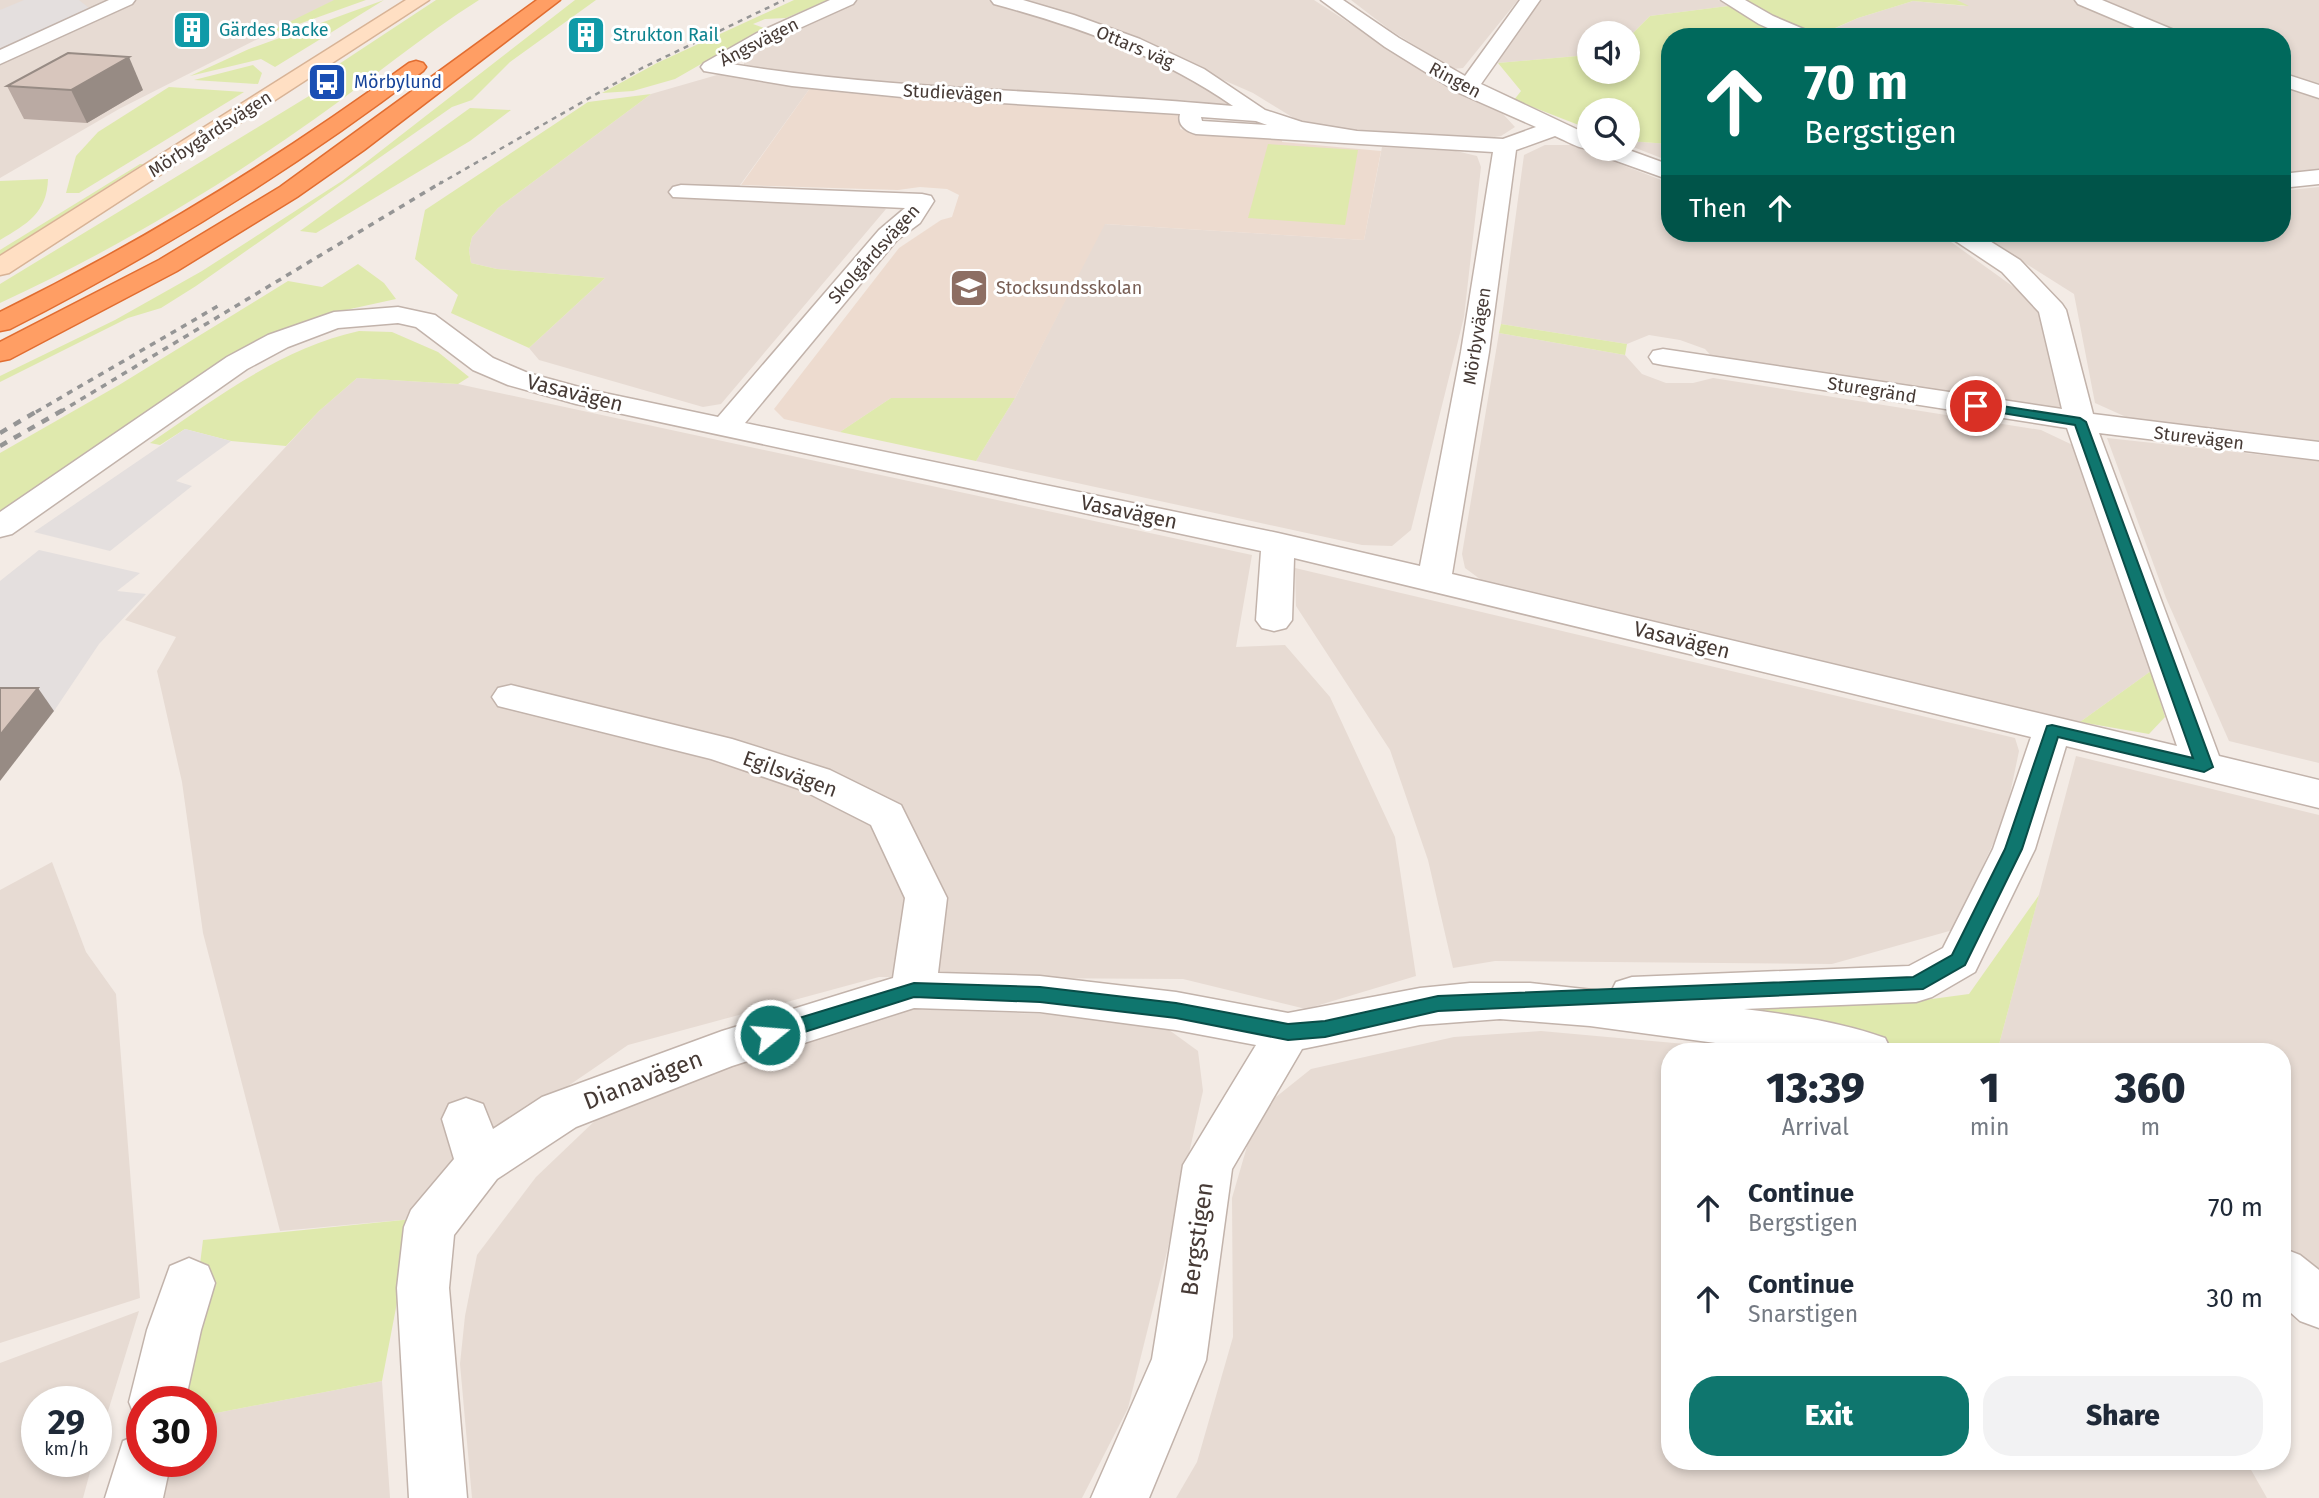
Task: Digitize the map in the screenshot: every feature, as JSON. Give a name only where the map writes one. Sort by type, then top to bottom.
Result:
[{"type":"highway","points":[[0,354],[96,305],[212,240],[327,166],[550,0]]},
{"type":"highway","points":[[0,323],[170,233],[285,161],[434,54]]},
{"type":"street","points":[[1,58],[125,0]]},
{"type":"street","name":"Mörbygårdsvägen","points":[[0,267],[419,0]]},
{"type":"street","name":"Ängsvägen","points":[[711,67],[764,37],[846,0]]},
{"type":"street","name":"Ottars väg","points":[[1000,0],[1120,38],[1167,59],[1237,98],[1259,115]]},
{"type":"street","name":"Ringen","points":[[1331,0],[1388,42],[1467,88],[1577,138]]},
{"type":"street","points":[[1467,88],[1530,0]]},
{"type":"street","points":[[1731,0],[1785,28]]},
{"type":"street","points":[[2085,0],[2152,28]]},
{"type":"street","points":[[1,58],[39,60]]},
{"type":"street","name":"Studievägen","points":[[711,67],[810,81],[929,93],[1136,102],[1259,115],[1298,128],[1357,138]]},
{"type":"street","points":[[2291,82],[2319,92]]},
{"type":"street","name":"Studievägen","points":[[1196,109],[1190,116],[1191,123],[1196,127],[1505,146]]},
{"type":"street","points":[[1505,146],[1556,128]]},
{"type":"street","name":"Mörbyvägen","points":[[1433,579],[1439,559],[1470,380],[1505,146]]},
{"type":"street","points":[[1638,161],[1661,170]]},
{"type":"street","points":[[2291,180],[2319,177]]},
{"type":"street","name":"Skolgårdsvägen","points":[[681,192],[922,201],[911,218],[888,236],[725,427]]},
{"type":"street","points":[[1975,242],[2011,266],[2052,310],[2080,422],[2204,767]]},
{"type":"street","name":"Vasavägen","points":[[0,527],[237,363],[278,341],[334,320],[398,315],[425,321],[483,364],[518,379],[586,398],[1278,543],[2319,794]]},
{"type":"street","name":"Sturegränd","points":[[1663,357],[2080,422]]},
{"type":"street","name":"Sturevägen","points":[[2080,422],[2319,452]]},
{"type":"street","points":[[1275,620],[1278,543]]},
{"type":"street","name":"Egilsvägen","points":[[511,698],[718,748],[816,780],[887,815],[926,898],[914,990]]},
{"type":"street","points":[[1288,1032],[1325,1029],[1438,1004],[1916,984],[1959,960],[2014,849],[2052,730]]},
{"type":"street","name":"Dianavägen","points":[[438,1498],[422,1288],[429,1227],[480,1164],[559,1112],[722,1050],[914,990],[1040,994],[1176,1011],[1288,1032]]},
{"type":"street","points":[[1521,999],[1758,1030],[1835,1043]]},
{"type":"street","name":"Bergstigen","points":[[1119,1498],[1179,1360],[1208,1165],[1288,1032]]},
{"type":"street","points":[[466,1119],[480,1164]]},
{"type":"street","points":[[2291,1280],[2319,1303]]},
{"type":"street","points":[[161,1386],[174,1330],[190,1283]]},
{"type":"street","points":[[134,1498],[139,1477]]},
{"type":"shaded area","points":[[0,0],[335,0],[119,109],[0,178]]},
{"type":"shaded area","points":[[24,0],[79,0],[89,8],[0,49],[0,10]]},
{"type":"shaded area","points":[[856,0],[988,0],[1033,12],[1101,35],[1173,68],[1236,106],[1229,109],[991,89],[889,84],[744,68],[744,51]]},
{"type":"shaded area","points":[[1013,0],[1314,0],[1437,80],[1503,114],[1515,127],[1501,136],[1475,140],[1406,137],[1302,123],[1253,93],[1132,40]]},
{"type":"shaded area","points":[[1351,0],[1518,0],[1463,68],[1453,69],[1390,30]]},
{"type":"shaded area","points":[[1540,0],[1718,0],[1728,6],[1650,16],[1640,26],[1640,21],[1577,21],[1577,56],[1498,63],[1528,11]]},
{"type":"shaded area","points":[[1957,0],[2077,0],[2145,28],[1836,28],[1913,1],[1966,6]]},
{"type":"shaded area","points":[[2098,0],[2319,0],[2319,88],[2291,78],[2291,28],[2165,28]]},
{"type":"shaded area","points":[[724,73],[813,84],[730,199],[874,204],[886,209],[721,404],[703,407],[539,360],[529,348],[605,278],[497,269],[471,263],[469,250],[472,237],[498,208],[651,94]]},
{"type":"shaded area","name":"Stocksundsskolan","points":[[813,84],[1182,110],[1180,129],[1187,131],[1283,137],[1282,142],[1381,151],[1364,240],[1105,224],[1015,398],[891,398],[840,432],[784,419],[774,409],[899,248],[941,220],[952,217],[959,195],[947,189],[920,187],[898,190],[741,185]]},
{"type":"shaded area","points":[[2291,89],[2319,98],[2319,171],[2291,173]]},
{"type":"shaded area","points":[[1640,142],[1661,143],[1661,158],[1640,150]]},
{"type":"shaded area","points":[[1545,145],[1571,145],[1577,147],[1577,161],[1612,161],[1661,180],[1661,242],[1951,242],[2029,298],[2043,316],[2066,409],[2038,410],[1716,361],[1705,349],[1680,340],[1649,335],[1627,344],[1501,324],[1524,155]]},
{"type":"shaded area","points":[[1382,147],[1456,151],[1477,156],[1481,167],[1464,317],[1411,530],[1392,546],[1362,545],[976,461],[1015,398],[1104,224],[1364,240]]},
{"type":"shaded area","points":[[2319,187],[2319,444],[2135,421],[2095,403],[2074,294],[1991,242],[2291,242],[2291,190]]},
{"type":"shaded area","points":[[1499,333],[1625,355],[1642,374],[1666,383],[1693,383],[1713,378],[2041,430],[2079,448],[2151,671],[2080,722],[1484,582],[1465,568],[1462,554]]},
{"type":"shaded area","points":[[357,378],[458,384],[1252,555],[1236,647],[1285,645],[1330,697],[1395,837],[1416,976],[1306,1009],[1183,979],[879,977],[628,1045],[505,1129],[413,1219],[280,1231],[203,933],[182,782],[157,671],[176,637],[125,620],[319,411]]},
{"type":"shaded area","points":[[185,429],[231,441],[176,481],[192,486],[110,551],[34,532]]},
{"type":"shaded area","points":[[2107,438],[2319,461],[2319,763],[2229,741],[2166,598]]},
{"type":"shaded area","points":[[39,550],[140,573],[117,591],[146,594],[99,644],[54,711],[0,712],[0,581]]},
{"type":"shaded area","points":[[1295,568],[2015,738],[2019,751],[2005,818],[1953,930],[1832,964],[1495,961],[1453,968],[1428,860],[1390,750],[1296,606]]},
{"type":"shaded area","points":[[2076,756],[2319,815],[2319,1278],[2291,1258],[2291,1043],[1999,1043]]},
{"type":"shaded area","points":[[52,862],[86,952],[116,994],[140,1298],[0,1343],[0,890]]},
{"type":"shaded area","points":[[904,1009],[1077,1015],[1165,1027],[1198,1051],[1203,1091],[1128,1408],[1082,1498],[472,1498],[460,1364],[465,1316],[477,1255],[536,1177],[602,1114],[749,1057]]},
{"type":"shaded area","points":[[1541,1031],[1674,1043],[1661,1043],[1661,1470],[2251,1470],[2267,1498],[1176,1498],[1197,1462],[1233,1337],[1232,1198],[1257,1112],[1311,1069],[1454,1037]]},
{"type":"shaded area","points":[[139,1311],[112,1398],[112,1386],[21,1386],[21,1477],[89,1477],[83,1498],[0,1498],[0,1363]]},
{"type":"shaded area","points":[[382,1381],[390,1498],[164,1498],[169,1477],[217,1477],[217,1413]]},
{"type":"green space","points":[[334,0],[366,0],[271,34],[267,33]]},
{"type":"green space","points":[[384,0],[275,67],[261,59],[190,76],[249,49]]},
{"type":"green space","points":[[436,0],[479,0],[240,170],[122,241],[0,303],[0,284],[309,96],[332,98],[344,85],[324,82],[339,64]]},
{"type":"green space","points":[[575,0],[596,0],[510,62],[472,100],[452,107],[196,286],[161,308],[128,318],[0,382],[0,376],[115,320],[202,271],[342,181]]},
{"type":"green space","points":[[794,0],[828,0],[786,18],[765,19],[753,24],[764,28],[675,79],[633,91],[602,93],[657,63]]},
{"type":"green space","points":[[1739,0],[1957,0],[1969,6],[1913,1],[1835,28],[1794,26]]},
{"type":"green space","points":[[1728,6],[1771,28],[1661,28],[1661,143],[1640,142],[1640,98],[1577,98],[1577,124],[1514,100],[1521,91],[1498,63],[1577,56],[1577,84],[1640,84],[1640,26],[1650,16]]},
{"type":"green space","points":[[253,65],[262,73],[258,84],[194,80]]},
{"type":"green space","points":[[169,87],[244,92],[79,193],[66,193],[76,156],[98,132]]},
{"type":"green space","points":[[651,94],[498,208],[472,237],[469,250],[471,263],[497,269],[605,278],[529,348],[451,313],[458,295],[415,259],[425,210],[588,102]]},
{"type":"green space","points":[[470,108],[511,110],[470,141],[316,233],[300,231]]},
{"type":"green space","points":[[1268,144],[1358,150],[1345,225],[1248,218]]},
{"type":"green space","points":[[143,164],[0,255],[0,250]]},
{"type":"green space","points":[[48,179],[44,201],[34,216],[0,240],[0,181]]},
{"type":"green space","points":[[358,264],[384,283],[396,299],[332,313],[280,330],[222,361],[0,512],[0,453],[119,385],[288,281],[322,287]]},
{"type":"green space","points":[[1501,324],[1627,344],[1625,355],[1499,333]]},
{"type":"green space","points":[[359,331],[392,332],[438,352],[469,377],[458,384],[357,378],[319,411],[286,446],[231,441],[185,429],[160,445],[150,443],[276,362],[303,349]]},
{"type":"green space","points":[[891,398],[1015,398],[976,461],[840,432]]},
{"type":"green space","points":[[2151,671],[2165,717],[2149,734],[2080,722]]},
{"type":"green space","points":[[2039,895],[1999,1043],[1870,1043],[1769,1017],[1621,1006],[1902,1003],[1969,994]]},
{"type":"green space","points":[[413,1219],[382,1381],[217,1413],[217,1386],[185,1386],[203,1240]]},
{"type":"building","points":[[68,53],[129,57],[71,90],[7,86]]},
{"type":"building","points":[[0,688],[38,688],[0,735]]},
{"type":"railway","points":[[439,184],[642,68],[784,0]]},
{"type":"railway","points":[[60,412],[442,182]]},
{"type":"railway","points":[[36,412],[218,306]]},
{"type":"railway","points":[[0,433],[39,410]]},
{"type":"railway","points":[[0,446],[63,410]]},
{"type":"place","name":"Gärdes Backe","points":[[192,30]]},
{"type":"place","name":"Strukton Rail","points":[[586,35]]},
{"type":"place","name":"Mörbylund","points":[[327,82]]},
{"type":"place","name":"Stocksundsskolan","points":[[969,288]]},
{"type":"route","points":[[770,1035],[914,990],[1040,994],[1176,1011],[1288,1032],[1325,1029],[1438,1004],[1916,984],[1959,960],[2014,849],[2052,730],[2204,767],[2080,422],[1976,406]]}]
